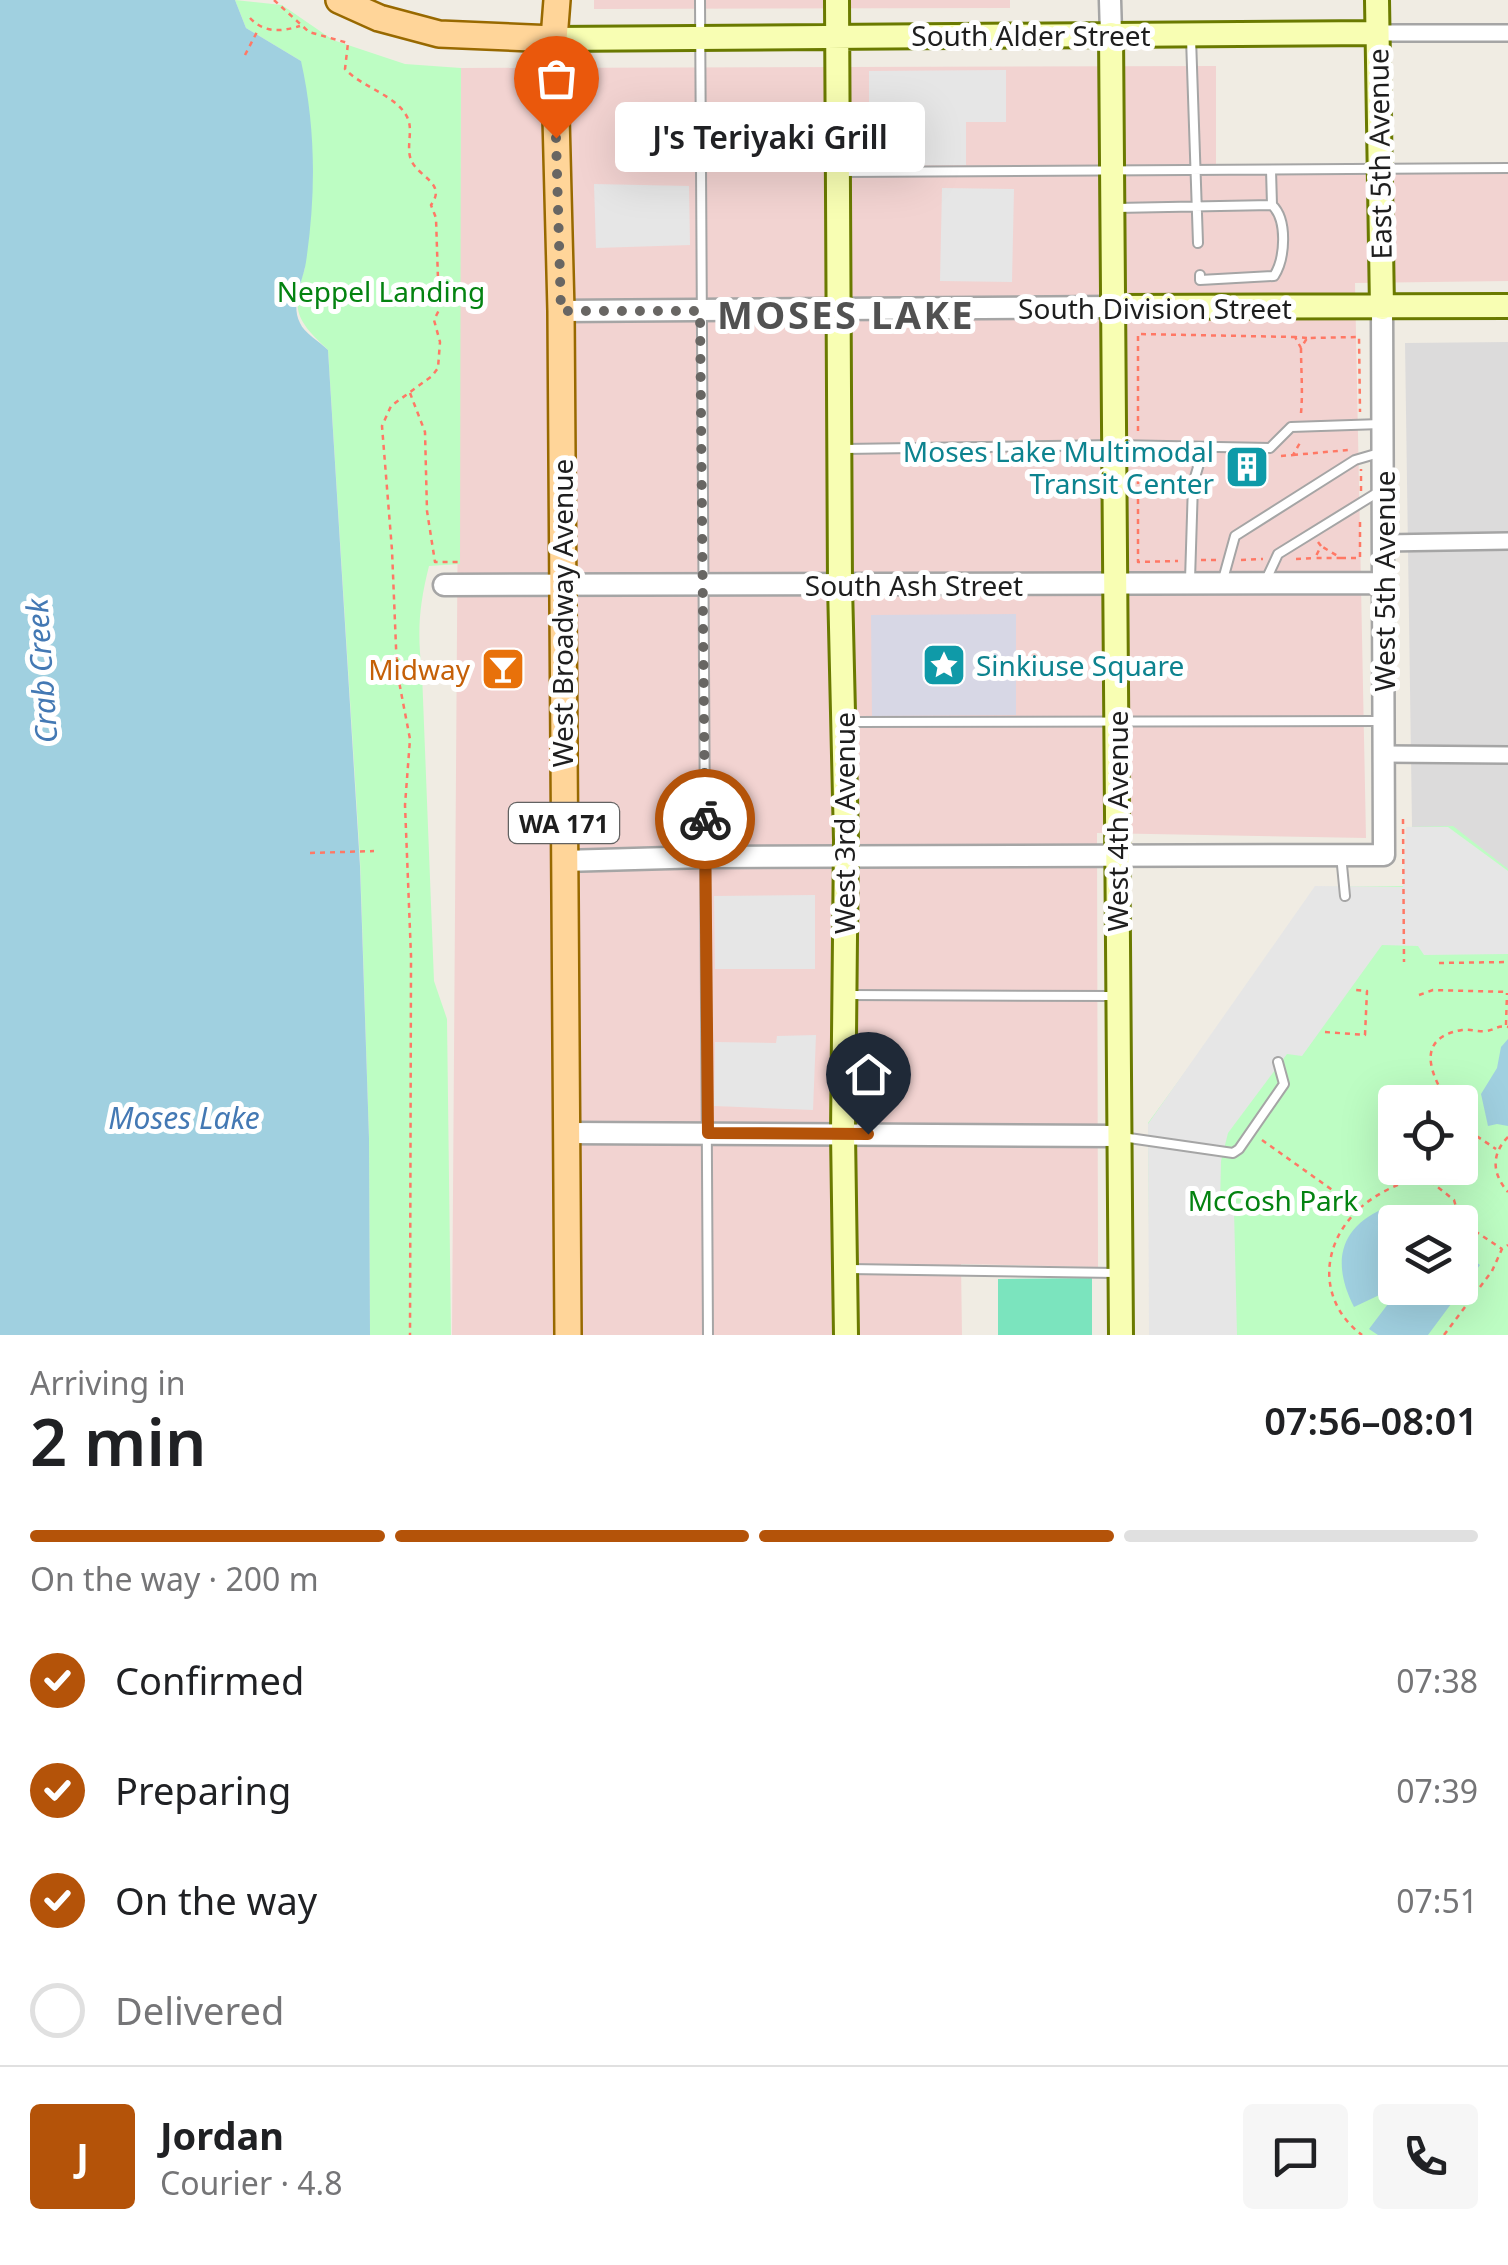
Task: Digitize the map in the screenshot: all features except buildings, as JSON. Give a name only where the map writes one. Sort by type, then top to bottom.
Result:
[{"type":"main road","points":[[339,0],[371,6],[439,34],[554,39]]},
{"type":"main road","name":"WA 171","points":[[557,0],[554,39],[561,311]]},
{"type":"main road","name":"West 3rd Avenue","points":[[837,0],[840,585],[846,857],[846,1335]]},
{"type":"main road","name":"East 5th Avenue","points":[[1377,0],[1382,308]]},
{"type":"main road","name":"South Alder Street","points":[[554,39],[1377,33]]},
{"type":"main road","name":"West 4th Avenue","points":[[1110,34],[1121,1335]]},
{"type":"main road","name":"South Division Street","points":[[1114,307],[1508,306]]},
{"type":"main road","name":"West Broadway Avenue","points":[[561,311],[568,1335]]},
{"type":"street","points":[[1110,0],[1110,34]]},
{"type":"street","name":"South Alder Street","points":[[1377,33],[1508,32]]},
{"type":"street","name":"South Division Street","points":[[561,311],[1114,307]]},
{"type":"street","name":"West 5th Avenue","points":[[1341,855],[1384,855],[1382,308]]},
{"type":"street","points":[[1384,544],[1508,541]]},
{"type":"street","name":"South Ash Street","points":[[444,585],[1385,582]]},
{"type":"street","points":[[1384,754],[1508,756]]},
{"type":"street","points":[[563,861],[1341,855]]},
{"type":"street","points":[[566,1134],[1118,1136]]},
{"type":"lane","points":[[700,0],[708,1335]]},
{"type":"lane","points":[[1191,34],[1198,243]]},
{"type":"lane","points":[[838,172],[1508,168]]},
{"type":"lane","points":[[1200,274],[1200,280],[1274,276],[1282,264],[1281,218],[1272,205],[1271,170]]},
{"type":"lane","points":[[1112,208],[1272,205]]},
{"type":"lane","points":[[839,450],[1115,445],[1270,448],[1291,427],[1383,424]]},
{"type":"lane","points":[[1190,584],[1193,484],[1204,447]]},
{"type":"lane","points":[[1222,584],[1235,536],[1361,458],[1383,452]]},
{"type":"lane","points":[[1264,584],[1278,554],[1384,489]]},
{"type":"lane","points":[[844,722],[1384,720]]},
{"type":"lane","points":[[1341,855],[1345,896]]},
{"type":"lane","points":[[845,995],[1118,996]]},
{"type":"lane","points":[[1118,1136],[1233,1153],[1284,1084],[1278,1062]]},
{"type":"lane","points":[[845,1269],[1120,1272]]},
{"type":"path","points":[[274,0],[316,36],[348,43],[345,68],[408,119],[413,164],[435,186],[437,195],[432,206],[436,218],[438,310],[434,320],[440,342],[438,368],[391,406],[382,426],[397,671],[410,739],[405,806],[411,956],[410,1335]]},
{"type":"path","points":[[250,18],[259,28],[301,26]]},
{"type":"path","points":[[246,55],[259,28]]},
{"type":"path","points":[[1301,348],[1295,338],[1359,337],[1361,426]]},
{"type":"path","points":[[1293,455],[1302,442],[1301,348],[1307,338]]},
{"type":"path","points":[[409,393],[425,432],[426,511],[435,562],[461,562]]},
{"type":"path","points":[[1281,456],[1361,448],[1360,558],[1315,558],[1321,546]]},
{"type":"path","points":[[1312,533],[1321,546],[1341,558]]},
{"type":"path","points":[[1403,816],[1404,962]]},
{"type":"path","points":[[310,853],[374,851]]},
{"type":"path","points":[[1439,963],[1508,962]]},
{"type":"path","points":[[1325,1032],[1364,1035],[1367,991],[1356,990]]},
{"type":"path","points":[[1419,995],[1433,990],[1507,992],[1507,1027],[1462,1030],[1432,1047],[1429,1062],[1437,1085]]},
{"type":"path","points":[[1478,1137],[1497,1150]]},
{"type":"path","points":[[1508,1137],[1497,1150],[1496,1174],[1508,1192]]},
{"type":"path","points":[[1259,1138],[1358,1209]]},
{"type":"path","points":[[1362,1335],[1348,1324],[1335,1300],[1329,1277],[1331,1247],[1341,1226],[1367,1201],[1410,1179],[1425,1177],[1454,1200],[1460,1221],[1502,1249]]},
{"type":"path","points":[[1444,1335],[1508,1244]]},
{"type":"shaded area","points":[[594,0],[1010,0],[1010,8],[594,9]]},
{"type":"shaded area","points":[[1216,66],[1216,167],[1508,172],[1508,281],[1355,283],[1366,838],[1097,833],[1098,1267],[961,1264],[962,1335],[452,1335],[461,68]]},
{"type":"shaded area","points":[[1006,70],[1006,122],[966,122],[966,165],[869,166],[869,71]]},
{"type":"shaded area","points":[[594,184],[689,186],[690,245],[596,248]]},
{"type":"shaded area","points":[[942,188],[1014,189],[1012,282],[940,281]]},
{"type":"shaded area","points":[[1508,342],[1508,871],[1412,827],[1405,343]]},
{"type":"shaded area","name":"Sinkiuse Square","points":[[1016,614],[1016,715],[872,716],[871,615]]},
{"type":"shaded area","points":[[1406,827],[1448,827],[1508,871],[1508,954],[1424,955],[1418,946],[1382,945],[1302,1056],[1287,1054],[1228,1133],[1221,1161],[1220,1206],[1234,1210],[1237,1335],[1149,1335],[1148,1124],[1315,886],[1403,887]]},
{"type":"shaded area","points":[[815,895],[815,969],[715,969],[714,896]]},
{"type":"shaded area","points":[[816,1035],[813,1110],[714,1106],[715,1042],[776,1043],[777,1036]]},
{"type":"green space","name":"Neppel Landing","points":[[235,0],[282,5],[333,40],[405,64],[461,68],[460,564],[429,566],[419,632],[434,981],[447,1019],[451,1335],[370,1335],[369,1138],[360,859],[328,350],[303,323],[298,305],[305,268],[301,61],[246,28]]},
{"type":"green space","name":"McCosh Park","points":[[1453,826],[1508,869],[1508,1335],[1150,1335],[1148,1123],[1320,887],[1407,886],[1407,827]]},
{"type":"green space","points":[[1092,1278],[1092,1335],[998,1335],[998,1279]]},
{"type":"water","name":"Moses Lake","points":[[0,0],[235,0],[246,28],[301,61],[310,111],[313,186],[306,262],[296,308],[302,327],[328,350],[360,866],[369,1138],[370,1335],[0,1335]]},
{"type":"water","points":[[1508,1039],[1508,1126],[1488,1126],[1481,1094]]},
{"type":"water","points":[[1378,1212],[1378,1296],[1354,1307],[1343,1275],[1344,1247],[1350,1234]]},
{"type":"water","points":[[1387,1305],[1450,1305],[1428,1335],[1378,1335],[1369,1329]]},
{"type":"way so far","points":[[556,138],[561,311],[700,311],[705,819]]},
{"type":"place","name":"J's Teriyaki Grill","points":[[556,138]]},
{"type":"place","name":"Moses Lake Multimodal Transit Center","points":[[1247,467]]},
{"type":"place","name":"Sinkiuse Square","points":[[944,665]]},
{"type":"place","name":"Midway","points":[[503,669]]},
{"type":"district","name":"MOSES LAKE","points":[[846,314]]},
{"type":"route","points":[[705,819],[708,1133],[868,1134]]},
{"type":"water label","name":"Crab Creek","points":[[41,671]]}]
